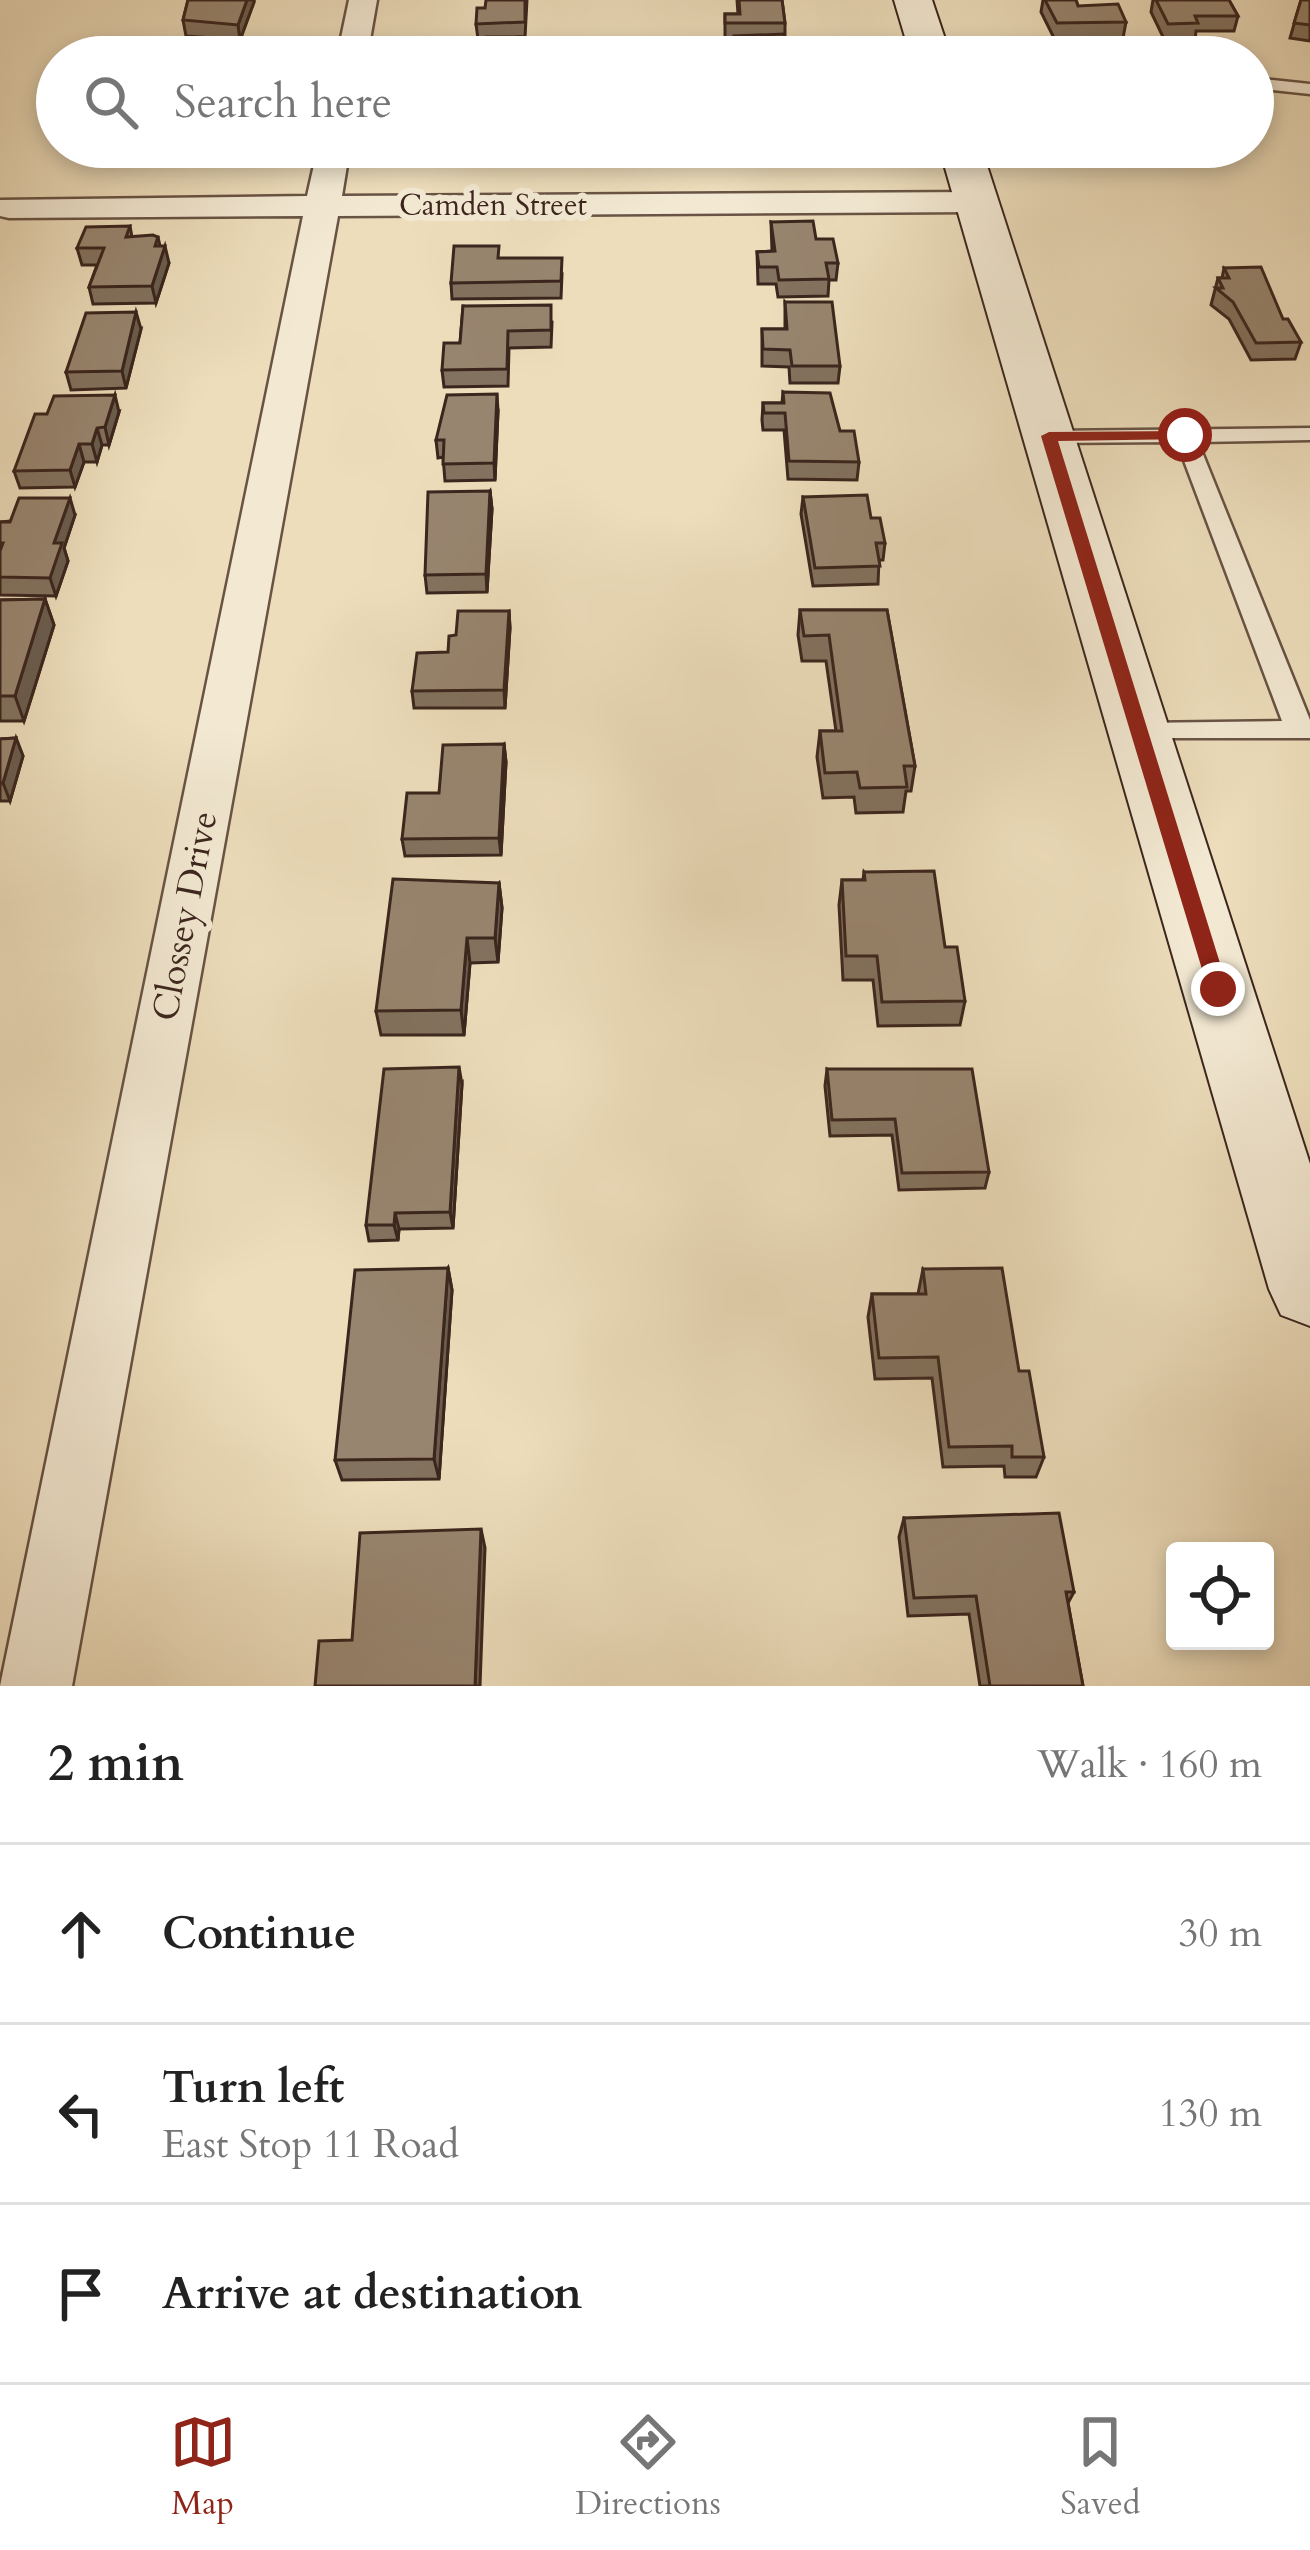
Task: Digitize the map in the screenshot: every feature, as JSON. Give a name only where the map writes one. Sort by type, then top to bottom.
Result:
[{"type":"main road","points":[[914,0],[925,36]]},
{"type":"main road","points":[[968,175],[1310,1289]]},
{"type":"street","points":[[356,36],[363,0]]},
{"type":"street","name":"Clossey Drive","points":[[35,1686],[330,168]]},
{"type":"street","name":"Camden Street","points":[[9,208],[323,206],[968,175]]},
{"type":"lane","points":[[1274,85],[1310,89]]},
{"type":"lane","points":[[1049,436],[1310,434]]},
{"type":"lane","points":[[1139,732],[1304,729],[1185,435]]},
{"type":"building","points":[[188,0],[247,0],[238,25],[183,20]]},
{"type":"building","points":[[486,0],[525,0],[525,22],[476,24],[477,8],[485,8]]},
{"type":"building","points":[[739,0],[782,0],[785,23],[725,23],[725,14],[740,14]]},
{"type":"building","points":[[1045,0],[1076,0],[1078,6],[1118,4],[1126,22],[1057,23]]},
{"type":"building","points":[[1156,0],[1229,0],[1238,16],[1195,16],[1198,23],[1168,24]]},
{"type":"building","points":[[1301,0],[1310,0],[1310,25],[1294,23]]},
{"type":"building","points":[[813,221],[816,239],[833,239],[838,263],[826,263],[829,279],[779,280],[777,267],[759,267],[757,252],[775,251],[771,222]]},
{"type":"building","points":[[130,226],[126,237],[153,235],[158,237],[155,246],[165,246],[152,286],[89,287],[104,248],[77,248],[86,227]]},
{"type":"building","points":[[454,246],[499,246],[498,258],[562,258],[561,281],[451,283]]},
{"type":"building","points":[[1261,267],[1283,319],[1288,319],[1301,342],[1256,343],[1233,302],[1216,288],[1223,288],[1218,278],[1229,278],[1224,268]]},
{"type":"building","points":[[785,302],[832,302],[840,366],[792,366],[790,350],[763,349],[762,329],[787,329]]},
{"type":"building","points":[[551,305],[551,330],[508,331],[507,369],[442,370],[444,343],[460,343],[463,306]]},
{"type":"building","points":[[136,312],[122,371],[66,372],[86,313]]},
{"type":"building","points":[[783,392],[830,393],[840,431],[854,431],[859,462],[789,461],[785,413],[764,413],[763,403],[784,403]]},
{"type":"building","points":[[497,394],[494,463],[443,464],[444,440],[436,440],[447,395]]},
{"type":"building","points":[[115,395],[105,427],[97,428],[92,444],[79,444],[70,470],[14,471],[35,414],[47,414],[54,396]]},
{"type":"building","points":[[490,491],[486,574],[425,575],[428,492]]},
{"type":"building","points":[[867,495],[871,518],[880,518],[885,543],[876,543],[880,566],[815,568],[803,497]]},
{"type":"building","points":[[19,498],[70,498],[54,543],[62,543],[50,578],[0,577],[0,522],[10,522]]},
{"type":"building","points":[[45,599],[15,696],[0,696],[0,600]]},
{"type":"building","points":[[800,610],[887,610],[915,766],[904,766],[907,787],[860,788],[857,772],[825,773],[820,731],[842,731],[829,635],[804,636]]},
{"type":"building","points":[[458,611],[509,611],[504,690],[412,691],[417,653],[448,652],[449,636],[456,635]]},
{"type":"building","points":[[16,738],[3,783],[0,783],[0,739]]},
{"type":"building","points":[[504,744],[499,838],[402,839],[407,793],[439,793],[443,745]]},
{"type":"building","points":[[934,871],[945,947],[957,947],[965,1001],[882,1002],[877,956],[846,956],[842,880],[865,880],[864,872]]},
{"type":"building","points":[[393,879],[499,883],[495,938],[467,938],[461,1010],[376,1011]]},
{"type":"building","points":[[459,1067],[450,1212],[395,1213],[394,1225],[366,1225],[384,1069]]},
{"type":"building","points":[[827,1069],[972,1069],[989,1172],[902,1173],[895,1119],[832,1120]]},
{"type":"building","points":[[448,1268],[434,1459],[335,1460],[355,1270]]},
{"type":"building","points":[[1002,1268],[1019,1371],[1029,1371],[1044,1457],[1012,1457],[1012,1446],[949,1447],[938,1357],[879,1358],[872,1294],[926,1294],[923,1269]]},
{"type":"building","points":[[1059,1513],[1074,1592],[1066,1592],[1083,1686],[990,1686],[976,1596],[914,1598],[904,1518]]},
{"type":"building","points":[[481,1529],[475,1686],[315,1686],[319,1641],[352,1640],[360,1533]]},
{"type":"route","points":[[1185,435],[1049,436],[1218,989]]}]
